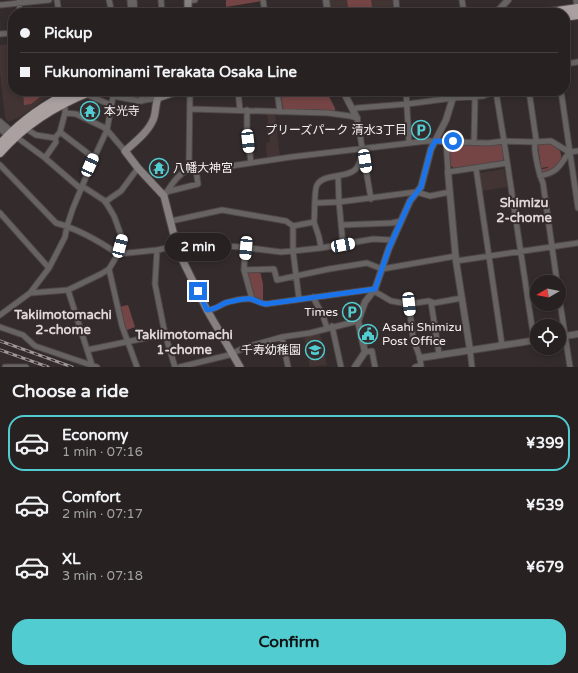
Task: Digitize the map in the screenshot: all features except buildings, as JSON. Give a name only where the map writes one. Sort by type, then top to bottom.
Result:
[{"type":"highway","points":[[0,153],[20,124],[39,110],[63,96]]},
{"type":"highway","points":[[0,144],[41,116],[63,104],[85,96]]},
{"type":"main road","points":[[161,96],[158,98],[155,106],[153,121],[125,152],[138,168],[165,194],[178,248],[207,310],[240,367]]},
{"type":"street","points":[[0,6],[19,2],[49,0]]},
{"type":"street","points":[[501,8],[508,0]]},
{"type":"street","points":[[95,96],[111,105]]},
{"type":"street","points":[[0,316],[30,293],[49,268],[65,237],[75,202],[107,130],[113,96]]},
{"type":"street","points":[[123,96],[139,101],[158,98]]},
{"type":"street","points":[[141,96],[142,101]]},
{"type":"street","points":[[187,170],[189,162],[190,96]]},
{"type":"street","points":[[239,96],[240,110]]},
{"type":"street","points":[[278,96],[280,112]]},
{"type":"street","points":[[346,96],[357,118],[371,199]]},
{"type":"street","points":[[406,96],[409,142]]},
{"type":"street","points":[[474,142],[476,96]]},
{"type":"street","points":[[353,110],[357,108],[483,96]]},
{"type":"street","points":[[497,96],[531,319]]},
{"type":"street","points":[[530,96],[536,139],[535,142],[540,176],[543,183],[556,275]]},
{"type":"street","points":[[562,96],[578,208]]},
{"type":"street","points":[[365,352],[358,321],[365,302],[375,290],[392,240],[410,201],[421,187],[431,149],[448,115],[453,98]]},
{"type":"street","points":[[44,158],[56,142],[55,138],[60,132],[65,113],[63,104]]},
{"type":"street","points":[[190,109],[328,113],[357,118]]},
{"type":"street","points":[[247,110],[247,128],[251,164]]},
{"type":"street","points":[[65,113],[76,114],[107,130],[125,152]]},
{"type":"street","points":[[0,122],[12,136]]},
{"type":"street","points":[[0,128],[44,158],[82,188],[106,202],[114,216],[122,238],[118,254],[109,269],[101,274],[68,290],[30,293]]},
{"type":"street","points":[[25,128],[36,135],[55,138]]},
{"type":"street","points":[[60,132],[94,158]]},
{"type":"street","points":[[165,194],[178,177],[187,170],[251,164],[427,140],[489,143],[504,141],[551,141],[569,152],[578,151]]},
{"type":"street","points":[[446,141],[456,258],[472,367]]},
{"type":"street","points":[[321,248],[314,222],[316,186],[321,180],[354,172],[361,160],[363,148]]},
{"type":"street","points":[[540,176],[551,174],[558,169],[569,152]]},
{"type":"street","points":[[448,172],[507,163]]},
{"type":"street","points":[[0,165],[56,223],[67,226],[118,254],[208,245],[281,252],[343,245],[373,239],[392,240]]},
{"type":"street","points":[[106,202],[121,191],[138,168]]},
{"type":"street","points":[[476,168],[502,345]]},
{"type":"street","points":[[165,194],[198,184],[196,170]]},
{"type":"street","points":[[338,176],[343,245]]},
{"type":"street","points":[[315,203],[371,199],[416,192],[430,196],[450,192]]},
{"type":"street","points":[[171,221],[222,210],[286,221],[292,226],[299,299]]},
{"type":"street","points":[[0,213],[49,268]]},
{"type":"street","points":[[341,226],[392,223],[401,221]]},
{"type":"street","points":[[292,226],[314,222]]},
{"type":"street","points":[[244,270],[274,269],[277,280],[329,268],[367,263],[382,268],[456,258],[489,256],[578,243]]},
{"type":"street","points":[[246,248],[244,270],[252,299],[258,303],[266,304],[375,290],[391,301],[409,304],[429,301],[434,303],[462,298]]},
{"type":"street","points":[[158,250],[155,284],[165,334],[175,367]]},
{"type":"street","points":[[109,269],[122,326],[137,367]]},
{"type":"street","points":[[68,290],[87,350],[94,366]]},
{"type":"street","points":[[313,297],[330,327],[342,367]]},
{"type":"street","points":[[207,310],[226,303],[252,299]]},
{"type":"street","points":[[432,302],[439,354]]},
{"type":"street","points":[[409,304],[413,338],[420,358],[421,366],[415,367]]},
{"type":"street","points":[[180,367],[232,354],[246,347],[282,337],[310,333],[358,321]]},
{"type":"street","points":[[0,327],[23,335],[35,346],[94,366]]},
{"type":"street","points":[[87,350],[165,334]]},
{"type":"street","points":[[566,336],[578,334]]},
{"type":"street","points":[[282,337],[288,367]]},
{"type":"street","points":[[420,358],[530,341]]},
{"type":"street","points":[[355,367],[365,352],[372,350],[375,367]]},
{"type":"street","points":[[566,352],[570,367]]},
{"type":"street","points":[[0,364],[4,367],[26,367]]},
{"type":"shaded area","points":[[226,0],[262,0],[262,1],[226,7]]},
{"type":"shaded area","points":[[330,0],[393,0],[394,8],[331,8]]},
{"type":"shaded area","points":[[347,0],[371,0],[372,8],[348,8]]},
{"type":"shaded area","points":[[8,44],[8,96],[51,96],[20,117],[8,122],[5,117],[0,73],[0,45]]},
{"type":"shaded area","points":[[23,96],[41,96],[31,104],[24,105]]},
{"type":"shaded area","points":[[281,96],[329,96],[335,108],[335,112],[285,110],[283,108]]},
{"type":"shaded area","points":[[267,114],[275,114],[280,157],[267,158],[266,143],[270,142]]},
{"type":"shaded area","points":[[500,143],[502,145],[504,158],[502,161],[454,168],[451,166],[449,146],[452,144]]},
{"type":"shaded area","points":[[540,143],[550,144],[556,147],[561,154],[561,161],[557,167],[542,173],[542,169],[548,167],[541,168],[538,145]]},
{"type":"shaded area","points":[[504,169],[507,187],[482,191],[479,173]]},
{"type":"shaded area","points":[[247,271],[260,271],[263,284],[263,302],[252,298]]},
{"type":"shaded area","points":[[128,305],[135,327],[127,330],[124,327],[119,307]]},
{"type":"shaded area","name":"千寿幼稚園","points":[[320,333],[327,365],[310,367],[304,336]]},
{"type":"railway","points":[[0,341],[72,367]]},
{"type":"railway","points":[[0,350],[48,367]]},
{"type":"place","name":"本光寺","points":[[90,111]]},
{"type":"place","name":"プリーズパーク 清水3丁目","points":[[421,130]]},
{"type":"place","name":"八幡大神宮","points":[[159,168]]},
{"type":"place","name":"Times","points":[[352,312]]},
{"type":"place","name":"Asahi Shimizu Post Office","points":[[368,334]]},
{"type":"place","name":"千寿幼稚園","points":[[315,350]]},
{"type":"district","name":"Shimizu 2-chome","points":[[524,210]]},
{"type":"district","name":"Takiimotomachi 2-chome","points":[[63,322]]},
{"type":"district","name":"Takiimotomachi 1-chome","points":[[184,342]]},
{"type":"route","points":[[198,291],[207,310],[210,310],[226,303],[239,300],[252,299],[258,303],[266,304],[375,289],[389,248],[410,201],[421,187],[431,149],[435,141],[453,141]]}]
